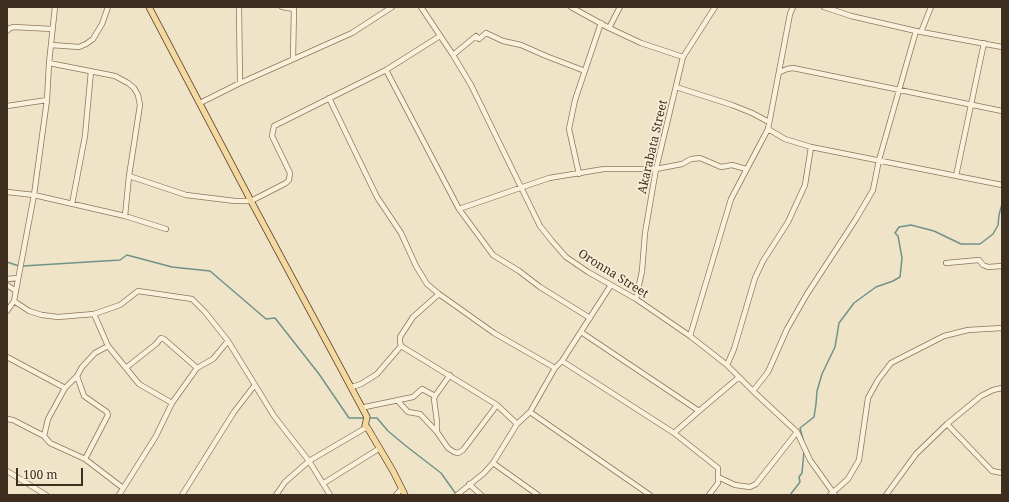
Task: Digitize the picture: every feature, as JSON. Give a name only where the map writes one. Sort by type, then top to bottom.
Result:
[{"type":"main road","points":[[150,7],[250,201],[352,387],[367,417],[366,427],[380,448],[405,495]]},
{"type":"street","points":[[7,311],[14,301],[34,195],[47,100],[55,7]]},
{"type":"street","points":[[51,45],[79,46],[86,44],[92,39],[102,24],[108,7]]},
{"type":"street","points":[[240,7],[240,83]]},
{"type":"street","points":[[282,7],[294,8],[293,59]]},
{"type":"street","points":[[200,103],[240,83],[352,33],[392,7]]},
{"type":"street","name":"Oronna Street","points":[[421,7],[471,85],[540,226],[566,257],[588,272],[636,300],[690,336],[727,365],[738,378],[798,433]]},
{"type":"street","points":[[571,7],[641,44],[683,57]]},
{"type":"street","points":[[609,28],[620,7]]},
{"type":"street","name":"Akarabata Street","points":[[636,300],[642,270],[645,233],[656,169],[683,57],[715,7]]},
{"type":"street","points":[[690,336],[731,199],[768,129],[789,20],[793,7]]},
{"type":"street","points":[[824,7],[851,16],[916,31],[1002,46]]},
{"type":"street","points":[[921,32],[931,7]]},
{"type":"street","points":[[579,174],[569,129],[575,100],[601,23]]},
{"type":"street","points":[[7,31],[14,27],[52,30]]},
{"type":"street","points":[[753,391],[768,372],[787,329],[807,294],[873,190],[879,160],[916,31]]},
{"type":"street","points":[[453,55],[476,36],[479,40],[486,33],[504,41],[521,44],[546,56],[585,71]]},
{"type":"street","points":[[129,176],[186,195],[235,201],[250,201],[286,183],[288,180],[290,173],[272,136],[274,126],[386,70],[440,36]]},
{"type":"street","points":[[956,176],[984,44]]},
{"type":"street","points":[[49,63],[123,79],[134,88],[138,95],[140,104],[129,176],[125,216]]},
{"type":"street","points":[[780,72],[793,68],[1002,111]]},
{"type":"street","points":[[386,70],[459,209],[493,255],[519,271],[540,287],[590,318]]},
{"type":"street","points":[[72,204],[85,136],[91,71]]},
{"type":"street","points":[[676,87],[732,105],[769,122]]},
{"type":"street","points":[[329,98],[377,197],[401,233],[416,266],[428,284],[439,294],[494,333],[555,368]]},
{"type":"street","points":[[7,106],[47,100]]},
{"type":"street","points":[[768,129],[785,139],[810,147],[1002,185]]},
{"type":"street","points":[[727,365],[734,349],[755,278],[763,261],[788,222],[805,186],[810,147]]},
{"type":"street","points":[[459,209],[549,178],[604,170],[656,169],[682,164],[691,159],[700,158],[721,167],[732,165],[746,170]]},
{"type":"street","points":[[7,192],[34,195],[125,216],[166,230]]},
{"type":"street","points":[[946,263],[980,260],[983,265],[1002,266]]},
{"type":"street","points":[[7,280],[18,276]]},
{"type":"street","points":[[7,285],[16,291]]},
{"type":"street","points":[[458,495],[469,484],[484,473],[493,463],[517,424],[530,412],[555,368],[562,361],[611,285]]},
{"type":"street","points":[[14,301],[29,311],[42,315],[58,317],[94,314],[120,305],[138,291],[192,299],[228,341],[254,386],[274,416],[309,460],[330,495]]},
{"type":"street","points":[[439,294],[413,317],[400,337],[401,346],[497,404],[517,424]]},
{"type":"street","points":[[94,314],[108,346],[140,384],[172,403]]},
{"type":"street","points":[[718,477],[735,485],[750,487],[756,484],[798,433],[810,460],[832,494],[848,479],[859,460],[868,398],[878,380],[891,363],[944,336],[968,330],[1002,328]]},
{"type":"street","points":[[581,332],[699,411]]},
{"type":"street","points":[[127,367],[156,344],[161,338],[197,368]]},
{"type":"street","points":[[119,495],[156,436],[172,403],[197,368],[213,359],[228,341]]},
{"type":"street","points":[[44,436],[48,419],[65,388],[77,376],[82,367],[95,353],[108,346]]},
{"type":"street","points":[[352,387],[361,384],[377,374],[401,346]]},
{"type":"street","points":[[7,357],[65,388]]},
{"type":"street","points":[[562,361],[674,433],[718,468],[718,482],[709,495]]},
{"type":"street","points":[[436,432],[437,422],[434,398],[450,375]]},
{"type":"street","points":[[77,376],[84,396],[107,412],[108,415],[85,459]]},
{"type":"street","points":[[674,433],[738,378]]},
{"type":"street","points":[[182,495],[234,412],[254,386]]},
{"type":"street","points":[[886,495],[916,454],[947,424],[981,396],[993,390],[1002,388]]},
{"type":"street","points":[[363,410],[365,407],[413,397],[422,389],[435,396]]},
{"type":"street","points":[[397,400],[408,412],[420,414],[448,448],[458,453],[463,450],[497,404]]},
{"type":"street","points":[[530,412],[650,495]]},
{"type":"street","points":[[7,419],[13,420],[44,436],[50,442],[85,459],[123,488]]},
{"type":"street","points":[[947,424],[992,471],[1002,473]]},
{"type":"street","points":[[276,495],[285,482],[309,460],[366,427]]},
{"type":"street","points":[[324,483],[380,448]]},
{"type":"street","points":[[493,463],[538,495]]},
{"type":"street","points":[[7,471],[41,494],[46,495]]},
{"type":"street","points":[[469,484],[481,495]]},
{"type":"street","points":[[396,495],[402,488]]},
{"type":"waterway","points":[[804,443],[800,428],[814,417],[817,391],[822,374],[835,347],[839,323],[854,303],[876,287],[900,277],[902,258],[898,236],[895,233],[899,227],[911,225],[934,231],[961,244],[980,244],[993,234],[998,225],[1002,204]]},
{"type":"waterway","points":[[23,266],[120,260],[127,255],[172,267],[210,271],[266,319],[275,318],[319,374],[349,418],[365,418]]},
{"type":"waterway","points":[[7,262],[19,266]]},
{"type":"waterway","points":[[369,418],[377,418],[388,431],[441,473],[456,494]]},
{"type":"waterway","points":[[790,495],[800,482],[799,477],[802,473],[804,451]]}]
